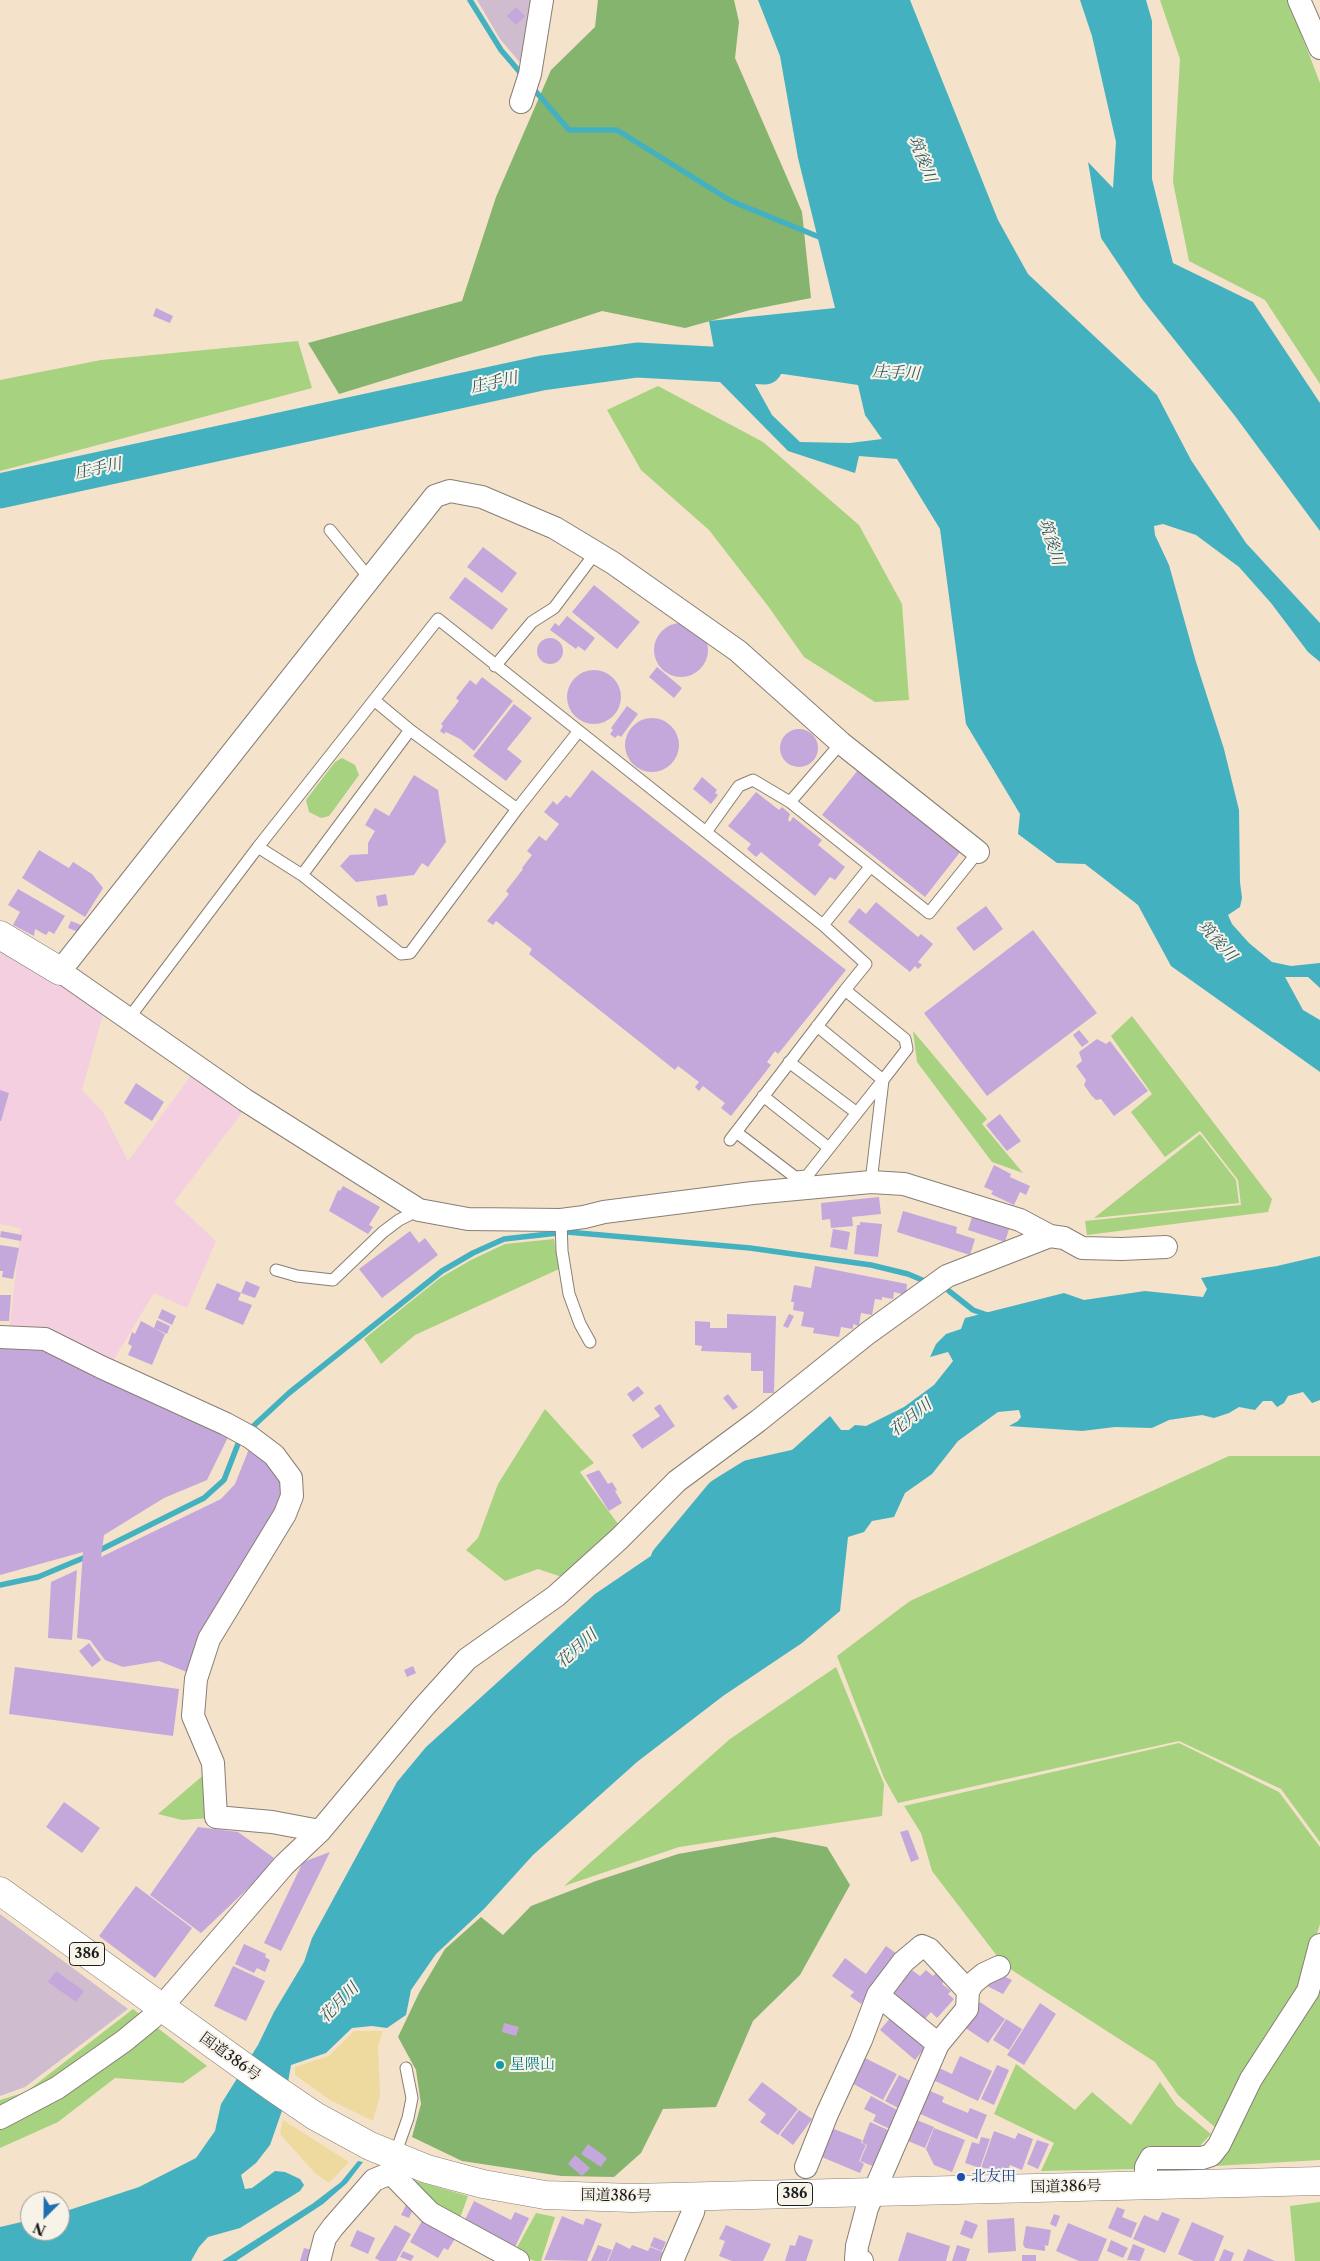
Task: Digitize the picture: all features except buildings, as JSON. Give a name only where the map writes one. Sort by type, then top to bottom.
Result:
[{"type":"main road","points":[[0,935],[60,971]]},
{"type":"main road","name":"国道386号","points":[[0,1890],[278,2091],[393,2164],[427,2169],[483,2184],[545,2194],[632,2198],[1320,2181]]},
{"type":"street","points":[[521,102],[530,74],[542,0]]},
{"type":"street","points":[[1299,0],[1320,48]]},
{"type":"street","points":[[978,852],[841,743],[738,651],[596,552],[555,528],[482,497],[450,491],[435,496],[60,971],[245,1100],[419,1210],[468,1219],[561,1227],[584,1217],[604,1212],[753,1193],[871,1182],[904,1184],[1020,1220],[1050,1236],[1064,1238],[1082,1248],[1166,1247]]},
{"type":"street","points":[[0,2118],[57,2088],[168,2012],[284,1865],[320,1830],[422,1709],[467,1660],[556,1596],[619,1539],[677,1481],[758,1421],[868,1333],[947,1276],[1050,1236]]},
{"type":"street","points":[[0,1337],[45,1339],[101,1368],[246,1435],[274,1455],[291,1478],[292,1496],[268,1545],[233,1597],[209,1639],[196,1679],[192,1716],[213,1763],[216,1817],[272,1822],[320,1830]]},
{"type":"street","points":[[1146,2185],[1146,2167],[1151,2158],[1202,2158],[1211,2155],[1219,2145],[1252,2079],[1306,1996],[1320,1945]]},
{"type":"street","points":[[806,2167],[827,2114],[861,2040],[878,1995],[904,1962],[922,1946],[929,1949],[968,1991]]},
{"type":"street","points":[[858,2260],[857,2246],[863,2217],[938,2044],[967,2009],[968,1991],[984,1974],[999,1967]]},
{"type":"street","points":[[878,1995],[938,2044]]},
{"type":"street","points":[[319,2261],[325,2238],[332,2227],[374,2180],[393,2164],[430,2213],[514,2260]]},
{"type":"street","points":[[672,2261],[693,2212],[696,2196]]},
{"type":"lane","points":[[330,530],[370,579]]},
{"type":"lane","points":[[495,666],[532,622],[554,608],[596,552]]},
{"type":"lane","points":[[129,1018],[258,847],[438,619],[823,925],[866,964],[845,990],[818,1026],[789,1062],[733,1136],[795,1177],[807,1176],[907,1049],[905,1039],[845,990]]},
{"type":"lane","points":[[374,700],[410,730],[517,809]]},
{"type":"lane","points":[[302,875],[410,730]]},
{"type":"lane","points":[[258,847],[302,875],[402,954],[410,952],[517,809],[578,732]]},
{"type":"lane","points":[[790,802],[841,743]]},
{"type":"lane","points":[[706,832],[739,786],[753,780],[790,802],[929,912],[978,852]]},
{"type":"lane","points":[[823,925],[870,867]]},
{"type":"lane","points":[[818,1026],[883,1080]]},
{"type":"lane","points":[[789,1062],[857,1113]]},
{"type":"lane","points":[[871,1182],[883,1080]]},
{"type":"lane","points":[[764,1096],[829,1148]]},
{"type":"lane","points":[[276,1270],[297,1276],[333,1280],[383,1232],[399,1220],[419,1210]]},
{"type":"lane","points":[[561,1227],[570,1294],[580,1324],[590,1342]]},
{"type":"lane","points":[[393,2164],[408,2118],[412,2098],[406,2068]]},
{"type":"shaded area","points":[[477,0],[541,0],[522,65],[500,39]]},
{"type":"shaded area","points":[[0,943],[105,1007],[82,1090],[103,1112],[128,1161],[195,1070],[247,1106],[174,1202],[216,1241],[187,1308],[154,1293],[111,1364],[9,1332],[21,1228],[0,1224]]},
{"type":"shaded area","points":[[0,1914],[128,2009],[25,2087],[0,2096]]},
{"type":"green space","points":[[598,0],[734,0],[739,22],[735,58],[802,212],[811,298],[750,310],[685,328],[602,311],[339,394],[308,343],[462,301],[496,197],[551,70],[595,27]]},
{"type":"green space","points":[[1160,0],[1288,0],[1320,83],[1320,384],[1265,300],[1189,261],[1173,182],[1180,59]]},
{"type":"green space","points":[[298,341],[312,388],[0,471],[0,380],[101,360]]},
{"type":"green space","points":[[658,386],[763,442],[859,525],[902,604],[909,700],[875,702],[804,657],[768,606],[709,530],[641,470],[607,410]]},
{"type":"green space","points":[[342,758],[355,765],[359,775],[329,816],[321,818],[309,812],[306,800],[335,762]]},
{"type":"green space","points":[[1132,1016],[1272,1199],[1268,1212],[1087,1235],[1085,1221],[1241,1205],[1238,1180],[1200,1131],[1165,1157],[1131,1112],[1152,1094],[1111,1036]]},
{"type":"green space","points":[[913,1031],[987,1119],[982,1124],[1023,1173],[992,1162],[917,1062]]},
{"type":"green space","points":[[1200,1134],[1236,1180],[1239,1203],[1094,1218]]},
{"type":"green space","points":[[554,1239],[559,1269],[415,1335],[381,1364],[364,1339],[440,1278],[471,1260],[505,1244]]},
{"type":"green space","points":[[545,1409],[594,1463],[580,1472],[618,1524],[562,1577],[538,1569],[505,1581],[466,1550],[478,1538],[498,1484]]},
{"type":"green space","points":[[1229,1456],[1320,1456],[1320,1842],[1281,1789],[1179,1741],[898,1803],[884,1778],[837,1656],[910,1601]]},
{"type":"green space","points":[[836,1667],[884,1784],[882,1816],[679,1847],[564,1886],[730,1739]]},
{"type":"green space","points":[[1179,1743],[1279,1792],[1320,1847],[1320,1924],[1297,1996],[1217,2129],[1178,2095],[1155,2062],[1004,1965],[932,1871],[921,1833],[904,1806]]},
{"type":"green space","points":[[207,1772],[210,1818],[182,1820],[158,1814]]},
{"type":"green space","points":[[774,1837],[827,1847],[850,1885],[800,1975],[753,2021],[716,2107],[663,2109],[641,2153],[614,2177],[561,2176],[462,2161],[412,2137],[421,2104],[416,2070],[398,2037],[419,1993],[445,1949],[481,1917],[503,1935],[531,1906],[596,1881],[678,1854]]},
{"type":"green space","points":[[1320,1981],[1320,2160],[1215,2166]]},
{"type":"green space","points":[[133,2009],[207,2066],[183,2083],[115,2078],[58,2122],[0,2148],[0,2100],[26,2092]]},
{"type":"green space","points":[[1016,2064],[1075,2110],[1092,2092],[1131,2125],[1160,2082],[1176,2105],[1211,2134],[1197,2149],[1138,2169],[1041,2171],[1054,2143],[994,2114]]},
{"type":"green space","points":[[406,2178],[468,2196],[458,2223]]},
{"type":"green space","points":[[1320,2202],[1320,2261],[1295,2261],[1290,2206]]},
{"type":"green space","points":[[536,2213],[555,2217],[541,2261],[535,2261],[514,2253]]},
{"type":"sand","points":[[354,2031],[383,2031],[378,2047],[380,2095],[373,2121],[330,2100],[295,2075],[295,2067],[329,2056]]},
{"type":"sand","points":[[283,2120],[349,2162],[329,2183],[315,2173],[280,2134]]},
{"type":"water","name":"筑後川","points":[[758,0],[910,0],[998,220],[1028,274],[1157,395],[1191,460],[1246,543],[1320,623],[1320,662],[1308,652],[1271,603],[1239,567],[1196,535],[1163,524],[1154,526],[1155,535],[1169,565],[1196,662],[1224,749],[1239,810],[1242,898],[1240,907],[1228,915],[1232,924],[1249,943],[1272,962],[1291,966],[1320,963],[1320,988],[1308,977],[1285,977],[1303,1010],[1320,1020],[1320,1072],[1171,966],[1138,905],[1085,864],[1057,863],[1018,834],[1020,814],[966,724],[940,529],[897,459],[859,456],[855,473],[788,451],[720,382],[709,321],[835,308],[798,158],[780,56]],"holes":[[[783,374],[858,385],[865,415],[882,439],[850,443],[800,442],[772,415],[751,377]]]},
{"type":"water","points":[[1080,0],[1146,0],[1152,21],[1152,179],[1173,263],[1253,302],[1320,403],[1320,531],[1235,416],[1142,299],[1101,238],[1088,162],[1113,188],[1116,142],[1092,36]]},
{"type":"water","points":[[1320,1256],[1320,1400],[1312,1403],[1303,1392],[1288,1396],[1284,1403],[1277,1407],[1272,1401],[1263,1401],[1255,1410],[1239,1407],[1214,1418],[1202,1415],[1169,1420],[1152,1428],[1115,1427],[1082,1431],[1009,1426],[1021,1417],[1019,1410],[998,1412],[958,1441],[932,1474],[905,1493],[894,1517],[872,1521],[864,1532],[848,1537],[840,1611],[802,1643],[723,1696],[637,1762],[533,1855],[484,1909],[436,1954],[411,1990],[406,2015],[387,2028],[372,2026],[352,2028],[326,2053],[291,2065],[284,2105],[270,2145],[256,2163],[241,2175],[245,2189],[252,2188],[275,2171],[285,2172],[300,2179],[304,2185],[300,2191],[240,2228],[208,2237],[199,2247],[191,2261],[0,2261],[0,2227],[20,2222],[20,2241],[70,2241],[70,2210],[139,2187],[196,2158],[215,2131],[221,2104],[258,2045],[274,2012],[304,1962],[312,1938],[397,1782],[426,1747],[595,1594],[745,1492],[830,1416],[841,1430],[849,1430],[855,1425],[866,1426],[904,1407],[934,1385],[953,1361],[948,1352],[930,1357],[936,1344],[946,1334],[961,1329],[965,1318],[1064,1293],[1084,1300],[1145,1291],[1203,1297],[1207,1289],[1201,1278],[1277,1266]]},
{"type":"water","points":[[358,2161],[363,2162],[347,2183],[323,2204],[236,2261],[222,2261],[312,2204],[341,2182]]},
{"type":"waterway","points":[[470,0],[501,50],[524,77]]},
{"type":"waterway","points":[[531,86],[569,130],[617,130],[731,201],[824,239]]},
{"type":"waterway","name":"庄手川","points":[[0,491],[542,373],[637,360],[765,367]]},
{"type":"waterway","points":[[248,1431],[289,1393],[442,1271],[473,1253],[504,1239],[567,1232],[750,1248],[871,1265],[908,1274],[927,1282]]},
{"type":"waterway","points":[[949,1291],[973,1310],[990,1316]]},
{"type":"waterway","points":[[96,1552],[204,1498],[224,1480],[238,1444],[242,1439]]},
{"type":"waterway","name":"花月川","points":[[668,1560],[722,1495],[751,1477],[813,1463]]},
{"type":"waterway","points":[[0,1585],[38,1577],[88,1556]]},
{"type":"place","name":"星隈山","points":[[500,2065]]},
{"type":"place","name":"北友田","points":[[961,2177]]}]
